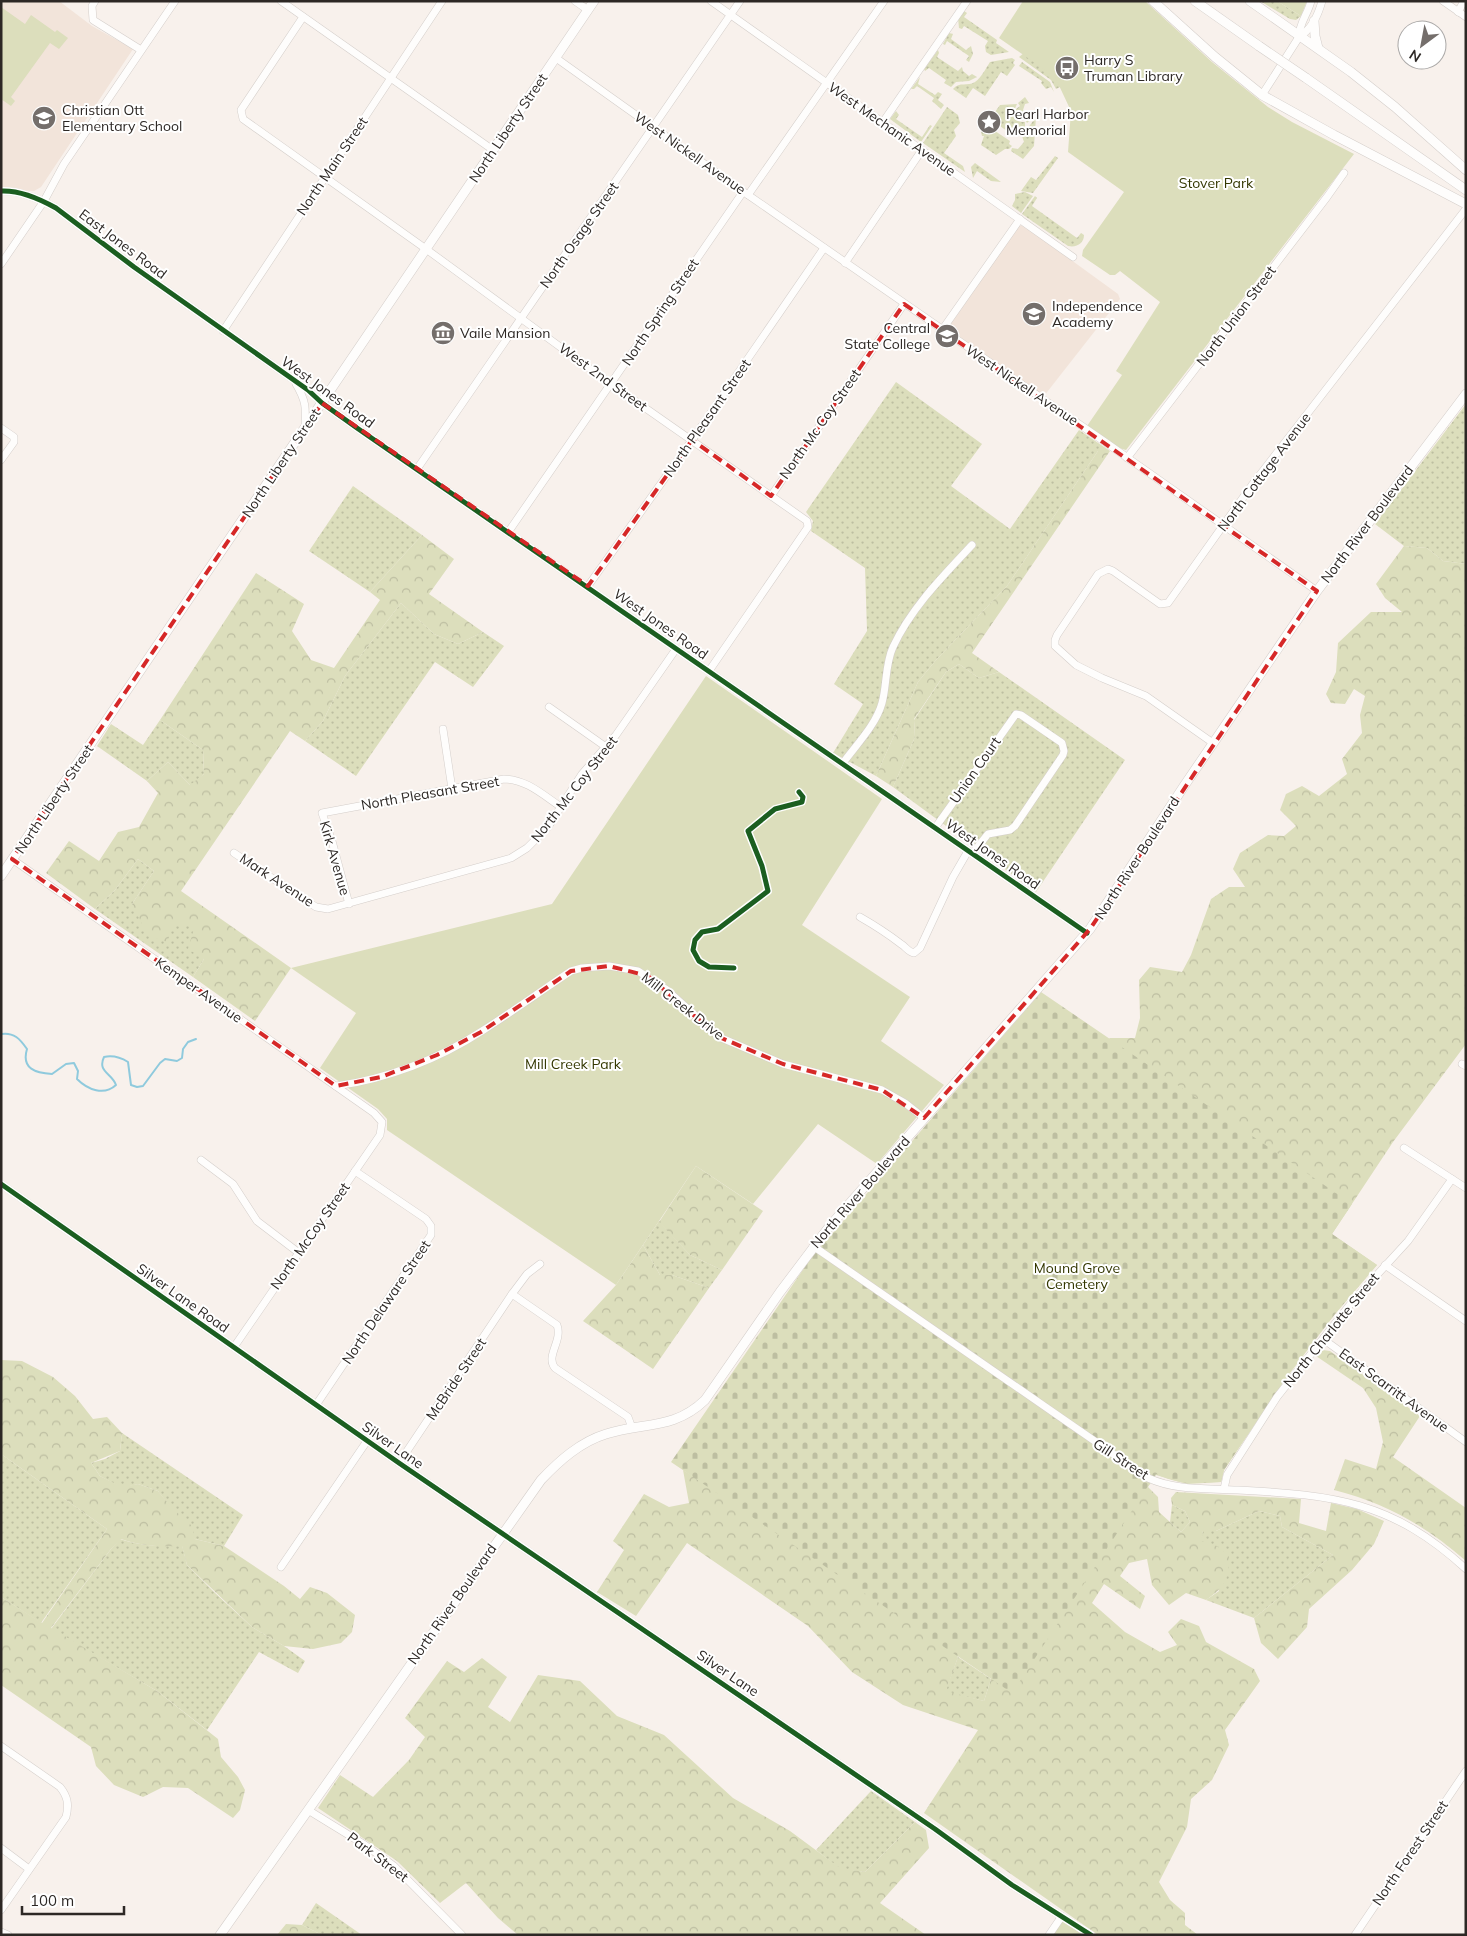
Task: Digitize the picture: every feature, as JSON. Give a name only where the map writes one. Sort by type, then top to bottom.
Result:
[{"type":"main road","name":"North Liberty Street","points":[[1,876],[594,1]]},
{"type":"main road","points":[[1153,1],[1215,57],[1262,95],[1466,204]]},
{"type":"main road","points":[[1195,1],[1466,190]]},
{"type":"main road","points":[[1250,1],[1287,26],[1299,37],[1318,48],[1395,107],[1466,170]]},
{"type":"main road","points":[[1314,21],[1318,48]]},
{"type":"main road","name":"North River Boulevard","points":[[220,1935],[541,1480],[568,1454],[585,1443],[603,1435],[673,1421],[685,1416],[700,1405],[814,1246],[1087,933],[1121,885],[1213,743],[1316,591],[1466,394]]},
{"type":"street","points":[[95,1],[92,6],[93,20],[142,50]]},
{"type":"street","points":[[1,264],[44,201],[64,164],[175,1]]},
{"type":"street","points":[[281,1],[291,4],[303,17],[493,150]]},
{"type":"street","name":"North Main Street","points":[[224,331],[442,1]]},
{"type":"street","points":[[575,1],[588,10]]},
{"type":"street","name":"West Mechanic Avenue","points":[[711,1],[1073,257]]},
{"type":"street","name":"North Osage Street","points":[[418,469],[740,1]]},
{"type":"street","name":"North Spring Street","points":[[509,532],[745,193],[827,83],[884,1]]},
{"type":"street","points":[[883,122],[966,1]]},
{"type":"street","points":[[1299,37],[1299,26],[1308,12],[1312,1]]},
{"type":"street","points":[[1319,12],[1322,1]]},
{"type":"street","points":[[1262,95],[1299,37],[1308,31],[1327,1]]},
{"type":"street","points":[[1443,1],[1466,17]]},
{"type":"street","points":[[1458,12],[1464,1]]},
{"type":"street","name":"West 2nd Street","points":[[303,17],[241,110],[243,120],[426,249],[611,384],[804,518],[807,524],[803,534],[709,671]]},
{"type":"street","name":"West Nickell Avenue","points":[[556,58],[745,193],[1224,525],[1316,591]]},
{"type":"street","points":[[845,263],[922,150]]},
{"type":"street","name":"North Union Street","points":[[1127,458],[1344,173]]},
{"type":"street","name":"East Jones Road","points":[[1,192],[24,194],[44,201],[56,208],[134,267],[224,331]]},
{"type":"street","name":"North Cottage Avenue","points":[[1213,743],[1146,696],[1076,665],[1055,646],[1057,635],[1102,570],[1114,571],[1160,604],[1168,603],[1264,469],[1466,209]]},
{"type":"street","points":[[942,330],[1020,219]]},
{"type":"street","name":"North Pleasant Street","points":[[588,586],[692,440],[824,248]]},
{"type":"street","name":"North Mc Coy Street","points":[[771,496],[904,304]]},
{"type":"street","name":"West Jones Road","points":[[224,331],[322,403],[1087,933]]},
{"type":"street","points":[[294,381],[304,398],[306,408],[305,427]]},
{"type":"street","points":[[1,428],[14,437],[14,442],[1,460]]},
{"type":"street","points":[[843,763],[878,713],[882,702],[892,649],[899,635],[927,595],[972,545]]},
{"type":"street","name":"North Mc Coy Street","points":[[348,904],[511,858],[538,838],[582,774],[606,748],[676,649]]},
{"type":"street","points":[[550,707],[606,748]]},
{"type":"street","name":"Union Court","points":[[935,828],[1016,714],[1021,715],[1062,743],[1063,755],[1015,826],[1010,830],[988,834],[970,853]]},
{"type":"street","points":[[443,729],[452,790]]},
{"type":"street","name":"North Pleasant Street","points":[[322,813],[504,779],[514,779],[526,784],[561,807]]},
{"type":"street","name":"Kirk Avenue","points":[[322,813],[332,841],[348,904]]},
{"type":"street","name":"Mark Avenue","points":[[234,853],[316,907],[328,909],[348,904]]},
{"type":"street","points":[[860,917],[875,925],[904,945],[910,953],[914,954],[920,948],[953,877],[970,853]]},
{"type":"street","name":"Kemper Avenue","points":[[12,860],[374,1113],[382,1124]]},
{"type":"street","name":"Mill Creek Drive","points":[[336,1086],[381,1077],[437,1055],[482,1032],[571,971],[582,968],[609,966],[638,971],[652,978],[720,1037],[783,1064],[882,1090],[905,1103],[924,1118]]},
{"type":"street","name":"North McCoy Street","points":[[234,1347],[380,1135],[382,1124]]},
{"type":"street","points":[[1404,1148],[1466,1188]]},
{"type":"street","points":[[201,1160],[233,1184],[257,1221],[299,1253]]},
{"type":"street","name":"North Delaware Street","points":[[316,1405],[431,1235],[431,1226],[426,1219],[355,1171]]},
{"type":"street","name":"North Charlotte Street","points":[[1224,1489],[1227,1475],[1277,1396],[1322,1339],[1408,1241],[1452,1179]]},
{"type":"street","name":"Silver Lane Road","points":[[1,1184],[352,1430]]},
{"type":"street","name":"Gill Street","points":[[814,1246],[1148,1478],[1173,1486],[1295,1493],[1359,1504],[1390,1516],[1417,1530],[1443,1548],[1466,1569]]},
{"type":"street","name":"McBride Street","points":[[399,1463],[512,1294],[527,1274],[540,1264]]},
{"type":"street","points":[[1385,1265],[1466,1321]]},
{"type":"street","points":[[512,1294],[557,1325],[559,1338],[552,1359],[552,1364],[555,1368],[628,1417],[632,1428]]},
{"type":"street","name":"East Scarritt Avenue","points":[[1322,1339],[1466,1442]]},
{"type":"street","name":"Silver Lane","points":[[352,1430],[928,1824],[1012,1885],[1091,1935]]},
{"type":"street","points":[[281,1567],[367,1440]]},
{"type":"street","points":[[1,1746],[60,1787],[65,1794],[68,1806],[66,1817],[1,1910]]},
{"type":"street","name":"North Forest Street","points":[[1355,1935],[1466,1772]]},
{"type":"street","name":"Park Street","points":[[308,1810],[365,1845],[394,1866],[462,1935]]},
{"type":"street","points":[[1,1848],[29,1870]]},
{"type":"street","points":[[1049,1935],[1062,1916]]},
{"type":"street","points":[[1,1932],[8,1935]]},
{"type":"highlighted area","points":[[904,304],[1317,591],[1090,929],[924,1118],[882,1090],[783,1064],[719,1037],[648,976],[609,966],[571,971],[481,1032],[437,1055],[381,1077],[336,1086],[12,859],[322,403],[588,586],[692,440],[771,496]]},
{"type":"shaded area","name":"Christian Ott Elementary School","points":[[1,1],[59,1],[92,26],[133,49],[41,187],[34,191],[1,190]]},
{"type":"shaded area","name":"Independence Academy","points":[[1023,225],[1118,294],[1120,299],[1044,396],[949,331],[948,328],[1019,226]]},
{"type":"green space","name":"Stover Park","points":[[1023,1],[1145,1],[1212,62],[1268,107],[1292,122],[1354,154],[1126,450],[1119,448],[1087,426],[1122,375],[1116,371],[1160,302],[1120,271],[1115,275],[1110,275],[1082,256],[1083,250],[1124,192],[1068,152],[1071,111],[1055,77],[999,38]]},
{"type":"green space","points":[[1260,1],[1277,1],[1301,16],[1296,20],[1290,19]]},
{"type":"green space","points":[[1277,1],[1307,1],[1301,16]]},
{"type":"green space","points":[[1,7],[25,24],[31,15],[55,32],[57,30],[68,38],[59,49],[50,43],[11,97],[15,101],[11,106],[1,99]]},
{"type":"green space","points":[[964,11],[967,13],[964,17],[997,40],[996,43],[1009,52],[991,55],[986,52],[985,46],[988,41],[964,26],[962,29],[959,28],[958,18]]},
{"type":"green space","points":[[949,33],[953,34],[951,39],[966,50],[971,46],[973,54],[969,62],[966,60],[969,56],[947,41],[945,45],[943,44]]},
{"type":"green space","points":[[938,50],[937,57],[958,71],[962,67],[963,71],[969,76],[972,74],[977,77],[969,81],[956,82],[951,87],[944,83],[946,80],[929,68],[925,71],[924,69]]},
{"type":"green space","points":[[1024,53],[1070,82],[1056,89],[1051,80],[1019,57]]},
{"type":"green space","points":[[1012,58],[1015,60],[1013,63],[1015,65],[1007,76],[1001,72],[985,96],[973,88],[966,98],[953,89],[958,85],[975,82],[990,62]]},
{"type":"green space","points":[[1022,62],[1050,82],[1054,92],[1051,87],[1046,89],[1041,83],[1042,81],[1019,66]]},
{"type":"green space","points":[[920,77],[918,84],[935,95],[938,92],[942,94],[938,100],[944,105],[941,109],[932,101],[934,98],[917,86],[911,89]]},
{"type":"green space","points":[[1025,97],[1029,103],[1025,104],[1023,110],[1026,116],[1033,117],[1027,123],[1025,119],[1019,119],[1015,114],[1016,109],[1020,106],[1018,103]]},
{"type":"green space","points":[[1017,104],[1014,116],[1020,122],[1025,122],[1025,126],[1019,136],[1016,134],[1014,136],[990,119],[1000,105]]},
{"type":"green space","points":[[947,107],[958,115],[960,123],[954,130],[956,136],[944,153],[963,166],[965,172],[923,143]]},
{"type":"green space","points":[[896,111],[899,115],[896,119],[922,137],[930,125],[932,126],[921,142],[890,119]]},
{"type":"green space","points":[[1036,117],[1034,146],[1023,159],[1011,151],[1012,148],[1018,149],[1024,142],[1022,136]]},
{"type":"green space","points":[[986,125],[1010,141],[1009,144],[1012,146],[996,155],[981,145],[984,136],[982,136],[981,132]]},
{"type":"green space","points":[[1055,156],[1058,158],[1033,193],[1021,191],[1031,177],[1036,180]]},
{"type":"green space","points":[[975,163],[1001,182],[991,181],[977,171],[973,178],[971,167]]},
{"type":"green space","points":[[1025,192],[1033,196],[1021,213],[1012,206],[1015,194]]},
{"type":"green space","points":[[1035,196],[1037,198],[1032,206],[1077,238],[1081,233],[1084,235],[1081,243],[1077,246],[1068,246],[1022,214]]},
{"type":"green space","points":[[896,382],[982,444],[951,486],[1010,529],[1079,430],[1110,451],[1098,451],[1007,586],[936,660],[918,682],[876,776],[833,753],[863,704],[834,684],[867,631],[865,568],[811,531],[813,521],[806,512]]},
{"type":"green space","points":[[1466,404],[1466,564],[1443,561],[1427,548],[1404,546],[1375,524]]},
{"type":"green space","points":[[1098,451],[1110,451],[972,653],[999,672],[979,678],[959,664],[946,672],[914,719],[915,737],[893,787],[876,776],[918,682],[936,660],[1007,586]]},
{"type":"green space","points":[[353,486],[422,535],[370,592],[309,551]]},
{"type":"green space","points":[[422,535],[454,559],[429,594],[483,632],[458,644],[434,634],[401,603],[345,676],[323,721],[305,741],[290,731],[181,891],[291,968],[255,1021],[193,977],[204,959],[188,949],[195,925],[172,924],[167,942],[148,936],[132,904],[154,871],[138,859],[115,890],[95,909],[46,873],[69,841],[99,861],[118,832],[139,827],[158,793],[147,781],[168,762],[190,785],[204,774],[203,750],[160,720],[256,573],[304,604],[292,631],[311,660],[334,668],[380,600],[370,592]]},
{"type":"green space","points":[[1404,546],[1427,548],[1443,561],[1466,564],[1466,1044],[1393,1142],[1332,1234],[1377,1265],[1312,1343],[1109,1038],[1135,1038],[1140,1018],[1139,980],[1150,967],[1182,972],[1191,955],[1211,899],[1229,887],[1245,887],[1233,869],[1240,853],[1268,835],[1284,836],[1296,826],[1280,810],[1286,794],[1302,786],[1319,796],[1347,774],[1342,759],[1362,733],[1360,715],[1365,696],[1354,689],[1345,704],[1331,703],[1326,694],[1336,672],[1338,643],[1371,612],[1402,612],[1385,598],[1376,584]]},
{"type":"green space","points":[[401,603],[434,634],[458,644],[483,632],[504,646],[473,687],[435,662],[356,776],[305,741],[323,721],[345,676]]},
{"type":"green space","points":[[959,664],[979,678],[999,672],[1125,760],[1036,892],[893,787],[915,737],[914,720],[946,672]]},
{"type":"green space","name":"Mill Creek Park","points":[[706,676],[882,799],[802,925],[910,997],[881,1041],[944,1085],[877,1164],[818,1124],[753,1204],[696,1166],[616,1285],[387,1130],[387,1119],[378,1109],[320,1068],[356,1013],[291,968],[552,904]]},
{"type":"green space","points":[[160,720],[203,750],[204,774],[191,786],[168,762],[147,781],[97,746],[111,724],[143,745]]},
{"type":"green space","points":[[138,859],[154,871],[132,904],[171,924],[195,924],[204,959],[193,977],[95,909],[115,890]]},
{"type":"green space","name":"Mound Grove Cemetery","points":[[1041,992],[1352,1204],[1332,1234],[1377,1265],[1335,1314],[1287,1377],[1224,1470],[1221,1482],[1181,1482],[1156,1474],[1012,1693],[671,1462],[811,1258]]},
{"type":"green space","points":[[696,1166],[763,1211],[722,1270],[690,1255],[659,1222]]},
{"type":"green space","points":[[659,1221],[690,1255],[722,1270],[709,1288],[672,1275],[660,1275],[643,1245]]},
{"type":"green space","points":[[643,1245],[660,1275],[672,1275],[709,1288],[653,1369],[583,1321],[616,1285]]},
{"type":"green space","points":[[1323,1350],[1330,1351],[1420,1416],[1393,1457],[1466,1508],[1466,1561],[1436,1537],[1404,1517],[1353,1495],[1334,1490],[1345,1459],[1376,1469],[1383,1442],[1376,1408],[1363,1388],[1316,1356]]},
{"type":"green space","points":[[1,1360],[22,1361],[53,1377],[75,1396],[93,1419],[107,1417],[122,1433],[120,1451],[91,1463],[100,1476],[122,1487],[138,1484],[158,1491],[172,1508],[192,1526],[195,1539],[224,1546],[284,1586],[300,1599],[310,1587],[327,1593],[355,1615],[352,1632],[341,1643],[313,1649],[284,1646],[252,1627],[187,1565],[182,1546],[151,1546],[121,1539],[111,1549],[51,1628],[157,1691],[218,1739],[221,1757],[238,1777],[245,1790],[240,1810],[233,1818],[188,1788],[163,1787],[143,1797],[114,1785],[96,1766],[91,1747],[1,1685],[1,1597],[42,1623],[107,1529],[1,1454]]},
{"type":"green space","points":[[1254,1425],[1224,1470],[1221,1482],[1187,1484],[1156,1475],[1148,1487],[1158,1497],[1159,1512],[1181,1532],[1190,1522],[1185,1511],[1172,1505],[1171,1498],[1176,1492],[1301,1499],[1299,1523],[1326,1531],[1331,1503],[1357,1509],[1384,1521],[1374,1544],[1352,1570],[1309,1609],[1307,1627],[1278,1659],[1261,1643],[1254,1618],[1333,1555],[1282,1527],[1280,1516],[1259,1511],[1216,1531],[1203,1531],[1201,1541],[1217,1546],[1229,1556],[1225,1581],[1206,1600],[1186,1593],[1169,1605],[1152,1585],[1147,1559],[1129,1563],[1120,1576],[1145,1596],[1140,1609],[1104,1584],[1092,1603],[1125,1632],[1160,1652],[1177,1645],[1168,1632],[1181,1619],[1199,1626],[1206,1642],[1254,1669],[1260,1681],[1225,1730],[1229,1745],[1212,1780],[1191,1799],[1187,1827],[1159,1882],[1170,1900],[1185,1913],[1185,1925],[1198,1935],[1098,1935],[924,1813],[978,1730],[903,1705],[852,1672],[808,1626],[687,1543],[636,1616],[597,1592],[624,1550],[613,1541],[644,1494],[669,1507],[689,1503],[683,1470],[941,1630],[958,1657],[946,1691],[984,1701],[991,1679],[1018,1461]]},
{"type":"green space","points":[[122,1433],[243,1515],[224,1546],[195,1539],[158,1491],[138,1484],[122,1488],[100,1476],[91,1463],[105,1459],[120,1451]]},
{"type":"green space","points":[[1,1454],[107,1529],[41,1623],[1,1597]]},
{"type":"green space","points":[[1172,1505],[1185,1511],[1190,1522],[1181,1532],[1170,1522]]},
{"type":"green space","points":[[1259,1511],[1280,1516],[1282,1527],[1333,1555],[1254,1618],[1206,1600],[1219,1591],[1200,1541],[1203,1531],[1216,1531]]},
{"type":"green space","points":[[120,1539],[151,1545],[182,1545],[187,1565],[214,1592],[252,1627],[305,1661],[298,1673],[259,1652],[207,1730],[157,1691],[51,1629]]},
{"type":"green space","points":[[958,1657],[991,1679],[984,1701],[945,1692]]},
{"type":"green space","points":[[482,1658],[507,1677],[488,1707],[510,1722],[538,1675],[580,1681],[617,1716],[664,1735],[733,1798],[790,1831],[840,1868],[865,1872],[915,1822],[926,1830],[929,1848],[880,1903],[926,1935],[518,1935],[498,1918],[466,1883],[440,1903],[397,1861],[318,1808],[340,1775],[373,1797],[409,1760],[425,1737],[405,1718],[447,1661],[464,1672]]},
{"type":"green space","points":[[871,1791],[915,1822],[865,1872],[840,1869],[816,1850]]},
{"type":"green space","points":[[316,1903],[362,1935],[322,1935],[302,1925]]},
{"type":"green space","points":[[1062,1916],[1089,1935],[1049,1935]]},
{"type":"green space","points":[[286,1924],[302,1925],[322,1935],[277,1935]]},
{"type":"waterway","points":[[1,1034],[13,1035],[22,1042],[27,1049],[26,1061],[31,1069],[52,1074],[66,1064],[74,1063],[78,1071],[77,1079],[91,1089],[101,1091],[116,1085],[102,1066],[104,1057],[116,1057],[128,1062],[131,1085],[143,1086],[160,1063],[165,1059],[177,1061],[182,1058],[183,1049],[188,1042],[196,1039]]},
{"type":"cycle path","points":[[1,191],[37,198],[56,208],[134,267],[308,390],[322,403],[357,428],[1087,933]]},
{"type":"cycle path","points":[[734,968],[709,967],[699,961],[693,950],[695,940],[702,932],[718,929],[768,891],[762,866],[748,831],[775,809],[802,802],[803,797],[799,792]]},
{"type":"cycle path","points":[[1,1184],[399,1463],[935,1829],[1012,1885],[1091,1935]]},
{"type":"place","name":"Harry S Truman Library","points":[[1067,68]]},
{"type":"place","name":"Christian Ott Elementary School","points":[[44,118]]},
{"type":"place","name":"Pearl Harbor Memorial","points":[[989,122]]},
{"type":"place","name":"Independence Academy","points":[[1034,314]]},
{"type":"place","name":"Vaile Mansion","points":[[443,333]]},
{"type":"place","name":"Central State College","points":[[947,336]]}]
